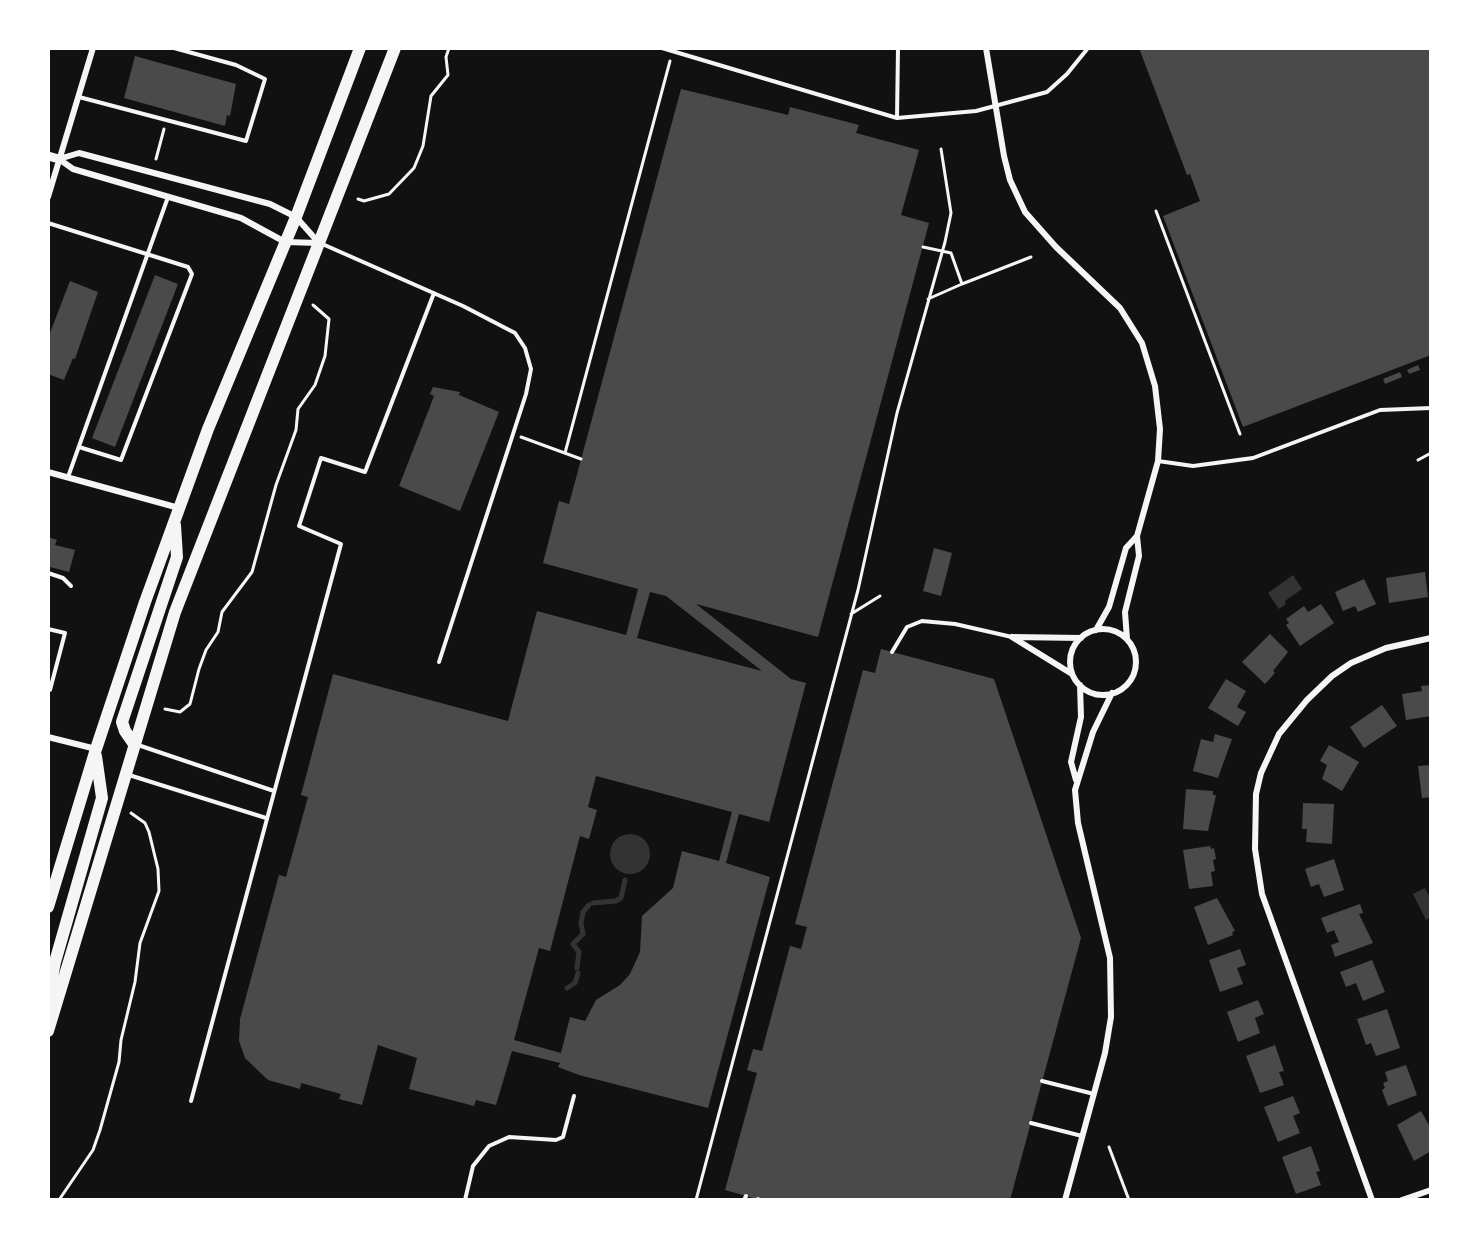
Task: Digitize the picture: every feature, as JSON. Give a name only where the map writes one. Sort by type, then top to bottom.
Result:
[{"type":"main road","points":[[48,907],[96,749],[179,508],[208,429],[296,217],[360,48]]},
{"type":"main road","points":[[48,1031],[175,612],[395,48]]},
{"type":"main road","points":[[134,744],[124,731],[122,722],[177,557],[175,520]]},
{"type":"main road","points":[[56,1005],[51,983],[55,962],[102,798],[96,749]]},
{"type":"street","points":[[48,197],[93,48]]},
{"type":"street","points":[[986,48],[1008,172],[1025,212],[1056,247],[1120,308],[1142,344],[1155,386],[1160,429],[1158,461],[1137,536],[1139,556],[1125,612],[1127,639]]},
{"type":"street","points":[[59,159],[79,153],[247,197],[296,217],[319,243]]},
{"type":"street","points":[[48,156],[59,159],[73,169],[241,218],[285,242],[319,243]]},
{"type":"street","points":[[48,472],[179,508]]},
{"type":"street","points":[[1096,630],[1108,607],[1126,549],[1137,536]]},
{"type":"street","points":[[1012,638],[1081,638],[1096,630],[1112,630],[1127,639],[1134,650],[1135,670],[1129,682],[1112,693],[1101,711],[1083,770],[1076,780]]},
{"type":"street","points":[[1012,638],[1072,674],[1080,685],[1098,694],[1112,693]]},
{"type":"street","points":[[1072,674],[1072,653],[1081,638]]},
{"type":"street","points":[[1372,1200],[1262,894],[1255,849],[1256,794],[1261,773],[1279,734],[1306,700],[1332,676],[1351,663],[1386,648],[1431,638]]},
{"type":"street","points":[[1065,1200],[1112,1017],[1110,958],[1078,823],[1076,780],[1071,762],[1081,717],[1080,685]]},
{"type":"street","points":[[48,737],[96,749]]},
{"type":"street","points":[[1402,1200],[1431,1190]]},
{"type":"lane","points":[[79,97],[246,141],[265,79],[236,65],[174,48]]},
{"type":"lane","points":[[662,48],[672,53],[897,118],[946,115],[1047,92],[1068,74],[1088,48]]},
{"type":"lane","points":[[897,118],[898,48]]},
{"type":"lane","points":[[68,477],[169,196]]},
{"type":"lane","points":[[48,223],[188,267],[192,274],[121,460],[79,447]]},
{"type":"lane","points":[[319,243],[434,293],[515,333],[525,348],[531,369],[526,394],[439,662]]},
{"type":"lane","points":[[191,1101],[341,544],[299,526],[321,458],[365,472],[434,293]]},
{"type":"lane","points":[[1158,461],[1193,466],[1253,458],[1380,410],[1431,408]]},
{"type":"lane","points":[[48,573],[63,578],[71,586]]},
{"type":"lane","points":[[892,652],[907,627],[922,621],[956,624],[1012,638]]},
{"type":"lane","points":[[48,629],[65,633],[50,690],[48,690]]},
{"type":"lane","points":[[134,744],[274,791]]},
{"type":"lane","points":[[125,774],[266,818]]},
{"type":"lane","points":[[1042,1081],[1094,1094]]},
{"type":"lane","points":[[465,1200],[473,1167],[489,1146],[509,1137],[556,1140],[563,1137],[574,1096]]},
{"type":"lane","points":[[1031,1123],[1082,1136]]},
{"type":"path","points":[[358,199],[364,201],[389,194],[414,168],[423,147],[431,96],[448,75],[446,57],[449,48]]},
{"type":"path","points":[[565,453],[672,53]]},
{"type":"path","points":[[156,159],[164,129]]},
{"type":"path","points":[[696,1200],[849,615],[858,590],[897,413],[951,213],[941,149]]},
{"type":"path","points":[[1156,211],[1240,434]]},
{"type":"path","points":[[923,246],[951,253],[962,284]]},
{"type":"path","points":[[928,299],[1031,257]]},
{"type":"path","points":[[165,709],[180,712],[190,704],[199,669],[206,650],[218,632],[222,612],[252,572],[280,472],[296,430],[298,409],[315,385],[325,356],[329,319],[314,305]]},
{"type":"path","points":[[512,434],[581,459]]},
{"type":"path","points":[[1418,460],[1431,453]]},
{"type":"path","points":[[849,615],[880,596]]},
{"type":"path","points":[[59,1200],[93,1150],[100,1130],[119,1062],[121,1040],[135,982],[140,943],[159,891],[158,869],[149,832],[145,823],[131,813]]},
{"type":"path","points":[[1109,1147],[1130,1200]]},
{"type":"shaded area","points":[[1293,575],[1302,589],[1285,601],[1286,604],[1279,609],[1268,593]]},
{"type":"shaded area","points":[[630,834],[644,840],[650,854],[644,868],[630,874],[616,868],[610,854],[616,840]]},
{"type":"shaded area","points":[[1425,888],[1431,899],[1431,917],[1426,920],[1413,894]]},
{"type":"building","points":[[1139,48],[1431,48],[1431,355],[1243,427],[1163,216],[1200,201],[1190,174],[1187,175]]},
{"type":"building","points":[[135,56],[236,84],[230,116],[227,115],[225,126],[124,98]]},
{"type":"building","points":[[681,89],[788,115],[790,107],[859,125],[856,133],[919,150],[901,215],[929,223],[818,637],[696,604],[791,679],[806,683],[769,822],[739,814],[726,863],[770,877],[708,1108],[579,1075],[558,1067],[560,1063],[512,1051],[496,1105],[476,1100],[474,1106],[409,1089],[417,1058],[378,1045],[362,1105],[339,1099],[341,1094],[301,1083],[300,1089],[268,1080],[245,1058],[239,1041],[240,1019],[279,875],[286,877],[308,797],[301,795],[333,674],[508,721],[537,611],[626,635],[638,589],[543,563],[559,501],[569,504]],"holes":[[[650,592],[666,596],[762,671],[637,638]],[[596,776],[732,812],[719,861],[682,851],[673,888],[642,916],[640,952],[630,974],[620,985],[596,1000],[585,1021],[570,1017],[561,1053],[514,1040],[539,948],[550,951],[580,836],[589,839],[597,810],[588,807]]]},
{"type":"building","points":[[155,275],[178,284],[115,447],[92,438]]},
{"type":"building","points":[[70,281],[98,292],[75,359],[73,358],[64,380],[48,374],[48,338]]},
{"type":"building","points":[[1418,365],[1420,370],[1409,374],[1407,370]]},
{"type":"building","points":[[1400,372],[1402,377],[1385,384],[1383,379]]},
{"type":"building","points":[[433,387],[460,392],[459,395],[499,412],[460,511],[399,486],[434,396],[430,394]]},
{"type":"building","points":[[48,537],[57,540],[55,545],[75,550],[69,572],[50,567],[48,572]]},
{"type":"building","points":[[934,548],[952,553],[941,596],[923,591]]},
{"type":"building","points":[[1425,572],[1428,597],[1389,603],[1386,578]]},
{"type":"building","points":[[1364,579],[1376,604],[1358,612],[1355,606],[1343,611],[1335,592]]},
{"type":"building","points":[[1321,604],[1334,623],[1300,646],[1286,625],[1289,623],[1286,619],[1304,606],[1308,612]]},
{"type":"building","points":[[1270,634],[1288,652],[1265,684],[1242,662]]},
{"type":"building","points":[[881,649],[994,679],[1081,938],[1010,1200],[760,1200],[725,1190],[757,1073],[747,1070],[753,1049],[762,1051],[790,946],[801,949],[807,927],[795,924],[863,670],[875,673]]},
{"type":"building","points":[[1226,679],[1246,691],[1237,707],[1246,712],[1238,726],[1208,708]]},
{"type":"building","points":[[1431,685],[1431,716],[1406,720],[1402,694],[1422,691],[1421,686]]},
{"type":"building","points":[[1382,705],[1397,726],[1364,748],[1350,727]]},
{"type":"building","points":[[1215,734],[1232,739],[1218,778],[1193,771],[1201,739],[1213,742]]},
{"type":"building","points":[[1329,745],[1359,762],[1342,791],[1322,779],[1327,765],[1320,761]]},
{"type":"building","points":[[1431,765],[1431,797],[1422,798],[1418,766]]},
{"type":"building","points":[[1186,789],[1213,791],[1213,795],[1216,795],[1208,831],[1183,829]]},
{"type":"building","points":[[1303,803],[1334,804],[1332,844],[1306,842],[1307,829],[1302,829]]},
{"type":"building","points":[[1210,846],[1211,849],[1214,848],[1216,859],[1213,860],[1215,871],[1211,872],[1213,886],[1189,889],[1183,850]]},
{"type":"building","points":[[1334,859],[1344,890],[1324,897],[1319,884],[1311,887],[1305,869]]},
{"type":"building","points":[[1217,898],[1235,931],[1232,932],[1233,935],[1208,945],[1194,907]]},
{"type":"building","points":[[1360,904],[1363,913],[1359,914],[1373,943],[1335,957],[1331,945],[1339,942],[1334,930],[1327,933],[1321,918]]},
{"type":"building","points":[[1240,949],[1246,965],[1237,968],[1243,984],[1220,992],[1209,960]]},
{"type":"building","points":[[1372,960],[1385,992],[1363,1001],[1356,983],[1346,987],[1340,972]]},
{"type":"building","points":[[1258,1000],[1264,1014],[1255,1018],[1260,1033],[1238,1042],[1227,1012]]},
{"type":"building","points":[[1387,1009],[1400,1048],[1376,1056],[1371,1043],[1366,1045],[1357,1019]]},
{"type":"building","points":[[1275,1045],[1284,1071],[1279,1072],[1284,1085],[1260,1093],[1246,1056]]},
{"type":"building","points":[[1406,1065],[1417,1095],[1388,1106],[1382,1090],[1385,1088],[1383,1083],[1388,1081],[1385,1072]]},
{"type":"building","points":[[1293,1096],[1300,1113],[1293,1116],[1300,1133],[1278,1142],[1264,1107]]},
{"type":"building","points":[[1421,1111],[1431,1129],[1431,1151],[1414,1161],[1397,1125]]},
{"type":"building","points":[[1311,1146],[1320,1171],[1316,1172],[1321,1185],[1296,1194],[1282,1157]]},
{"type":"waterway","points":[[593,903],[616,901],[621,898],[625,880]]},
{"type":"waterway","points":[[577,968],[579,952],[573,944],[583,934],[581,923],[583,912],[589,905]]},
{"type":"waterway","points":[[567,988],[575,983],[578,973]]}]
